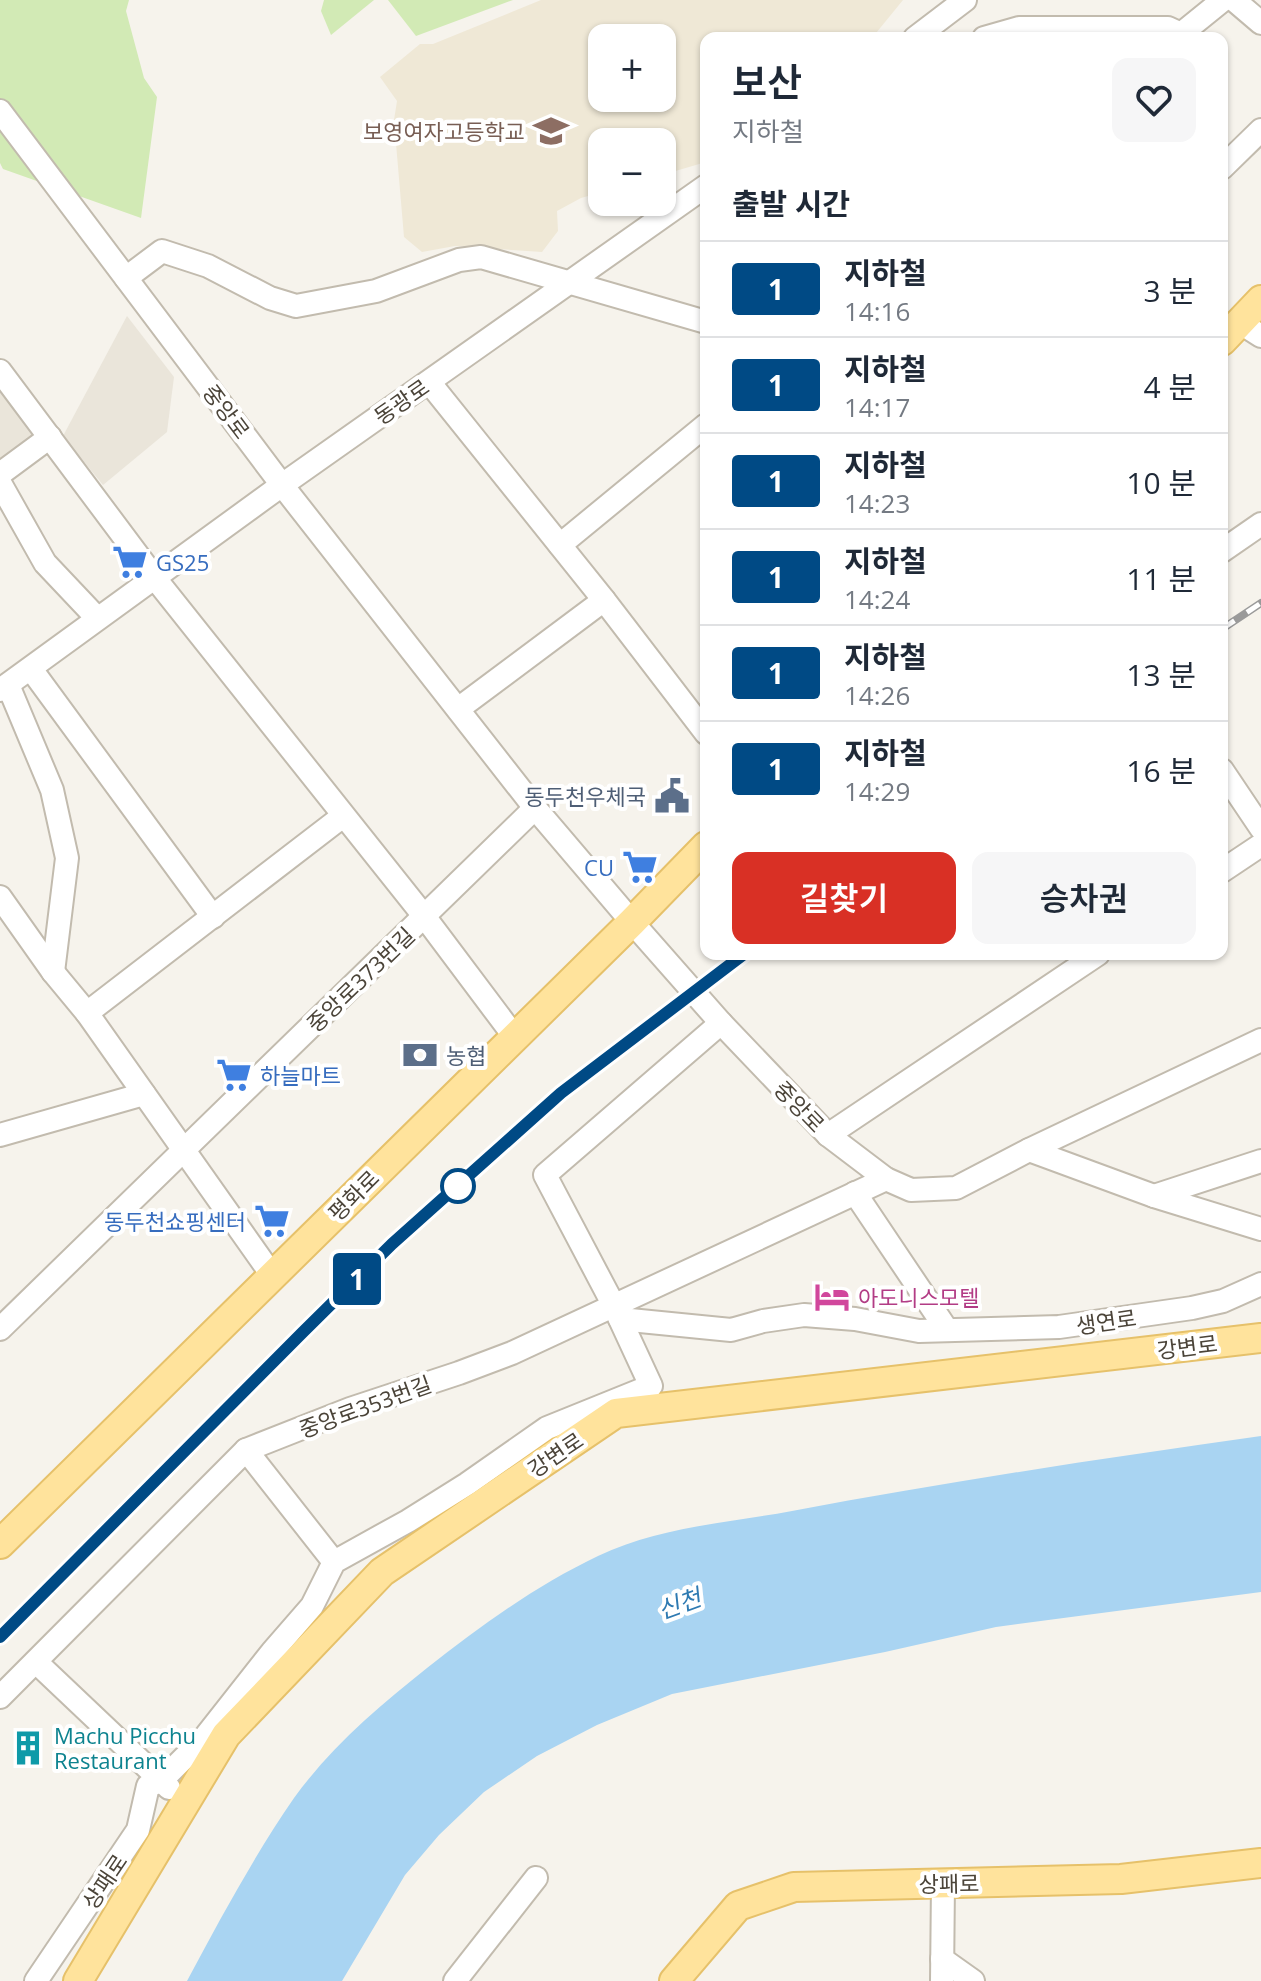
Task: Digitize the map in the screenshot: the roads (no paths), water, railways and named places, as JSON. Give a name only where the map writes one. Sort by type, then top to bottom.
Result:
[{"type":"main road","points":[[1241,333],[1261,300]]},
{"type":"main road","name":"평화로","points":[[0,1544],[700,852]]},
{"type":"main road","name":"강변로","points":[[78,1981],[226,1735],[382,1572],[616,1413],[1261,1338]]},
{"type":"main road","name":"상패로","points":[[674,1981],[738,1906],[794,1887],[1121,1879],[1261,1863]]},
{"type":"street","points":[[929,32],[965,0]]},
{"type":"street","points":[[1186,32],[1223,0]]},
{"type":"street","points":[[1234,0],[1261,23]]},
{"type":"street","points":[[1005,32],[1019,28],[1168,28],[1173,32]]},
{"type":"street","name":"중앙로","points":[[0,111],[282,485],[535,808],[721,1023],[828,1135],[886,1179],[911,1190],[956,1188],[1261,1040]]},
{"type":"street","points":[[1228,162],[1261,130]]},
{"type":"street","name":"동광로","points":[[53,972],[67,858],[52,790],[4,688],[282,485],[700,190]]},
{"type":"street","points":[[126,278],[162,251],[208,266],[270,298],[296,306],[376,291],[459,260],[481,257],[700,320]]},
{"type":"street","points":[[0,371],[154,577],[424,916],[514,1036]]},
{"type":"street","points":[[429,382],[700,725]]},
{"type":"street","points":[[560,545],[700,430]]},
{"type":"street","points":[[0,474],[50,437]]},
{"type":"street","points":[[0,483],[45,563],[97,618]]},
{"type":"street","points":[[1228,547],[1261,524]]},
{"type":"street","points":[[458,709],[604,600]]},
{"type":"street","points":[[31,669],[213,917]]},
{"type":"street","points":[[1228,779],[1261,828]]},
{"type":"street","name":"중앙로373번길","points":[[0,1329],[535,808]]},
{"type":"street","points":[[87,1013],[343,816]]},
{"type":"street","points":[[1228,867],[1261,845]]},
{"type":"street","points":[[0,897],[53,972],[87,1013],[272,1275]]},
{"type":"street","points":[[828,1135],[1089,960]]},
{"type":"street","points":[[161,1781],[205,1737],[312,1606],[334,1562],[467,1484],[547,1428],[651,1386],[545,1175],[721,1023]]},
{"type":"street","points":[[0,1135],[144,1094]]},
{"type":"street","points":[[1029,1150],[1154,1196],[1261,1229]]},
{"type":"street","points":[[1154,1196],[1261,1161]]},
{"type":"street","name":"중앙로353번길","points":[[246,1450],[616,1312],[886,1179]]},
{"type":"street","points":[[855,1193],[947,1330]]},
{"type":"street","name":"생연로","points":[[947,1330],[1059,1327],[1192,1308],[1223,1301],[1261,1284]]},
{"type":"street","points":[[616,1312],[731,1330],[804,1315],[855,1319],[919,1331],[947,1330]]},
{"type":"street","points":[[0,1697],[246,1450],[334,1562]]},
{"type":"street","points":[[36,1662],[186,1802]]},
{"type":"street","name":"상패로","points":[[36,1981],[138,1830],[148,1786],[161,1781]]},
{"type":"street","points":[[455,1981],[536,1878]]},
{"type":"street","points":[[943,1883],[942,1970],[973,1981]]},
{"type":"water","name":"신천","points":[[1261,1436],[1261,1592],[996,1627],[672,1694],[597,1725],[537,1756],[484,1792],[439,1835],[405,1875],[342,1981],[187,1981],[265,1842],[308,1779],[339,1745],[447,1652],[510,1607],[575,1567],[621,1546],[694,1527],[1026,1471]]},
{"type":"railway","points":[[1228,625],[1261,603]]},
{"type":"railway","points":[[0,1637],[392,1244],[561,1093],[736,960]]},
{"type":"metro line","name":"1","points":[[0,1637],[392,1244],[561,1093],[736,960]]},
{"type":"place","name":"보영여자고등학교","points":[[551,131]]},
{"type":"place","name":"GS25","points":[[130,562]]},
{"type":"place","name":"동두천우체국","points":[[672,796]]},
{"type":"place","name":"CU","points":[[640,867]]},
{"type":"place","name":"농협","points":[[420,1055]]},
{"type":"place","name":"하늘마트","points":[[234,1075]]},
{"type":"place","name":"동두천쇼핑센터","points":[[272,1221]]},
{"type":"place","name":"아도니스모텔","points":[[832,1297]]},
{"type":"place","name":"Machu Picchu Restaurant","points":[[28,1748]]}]
